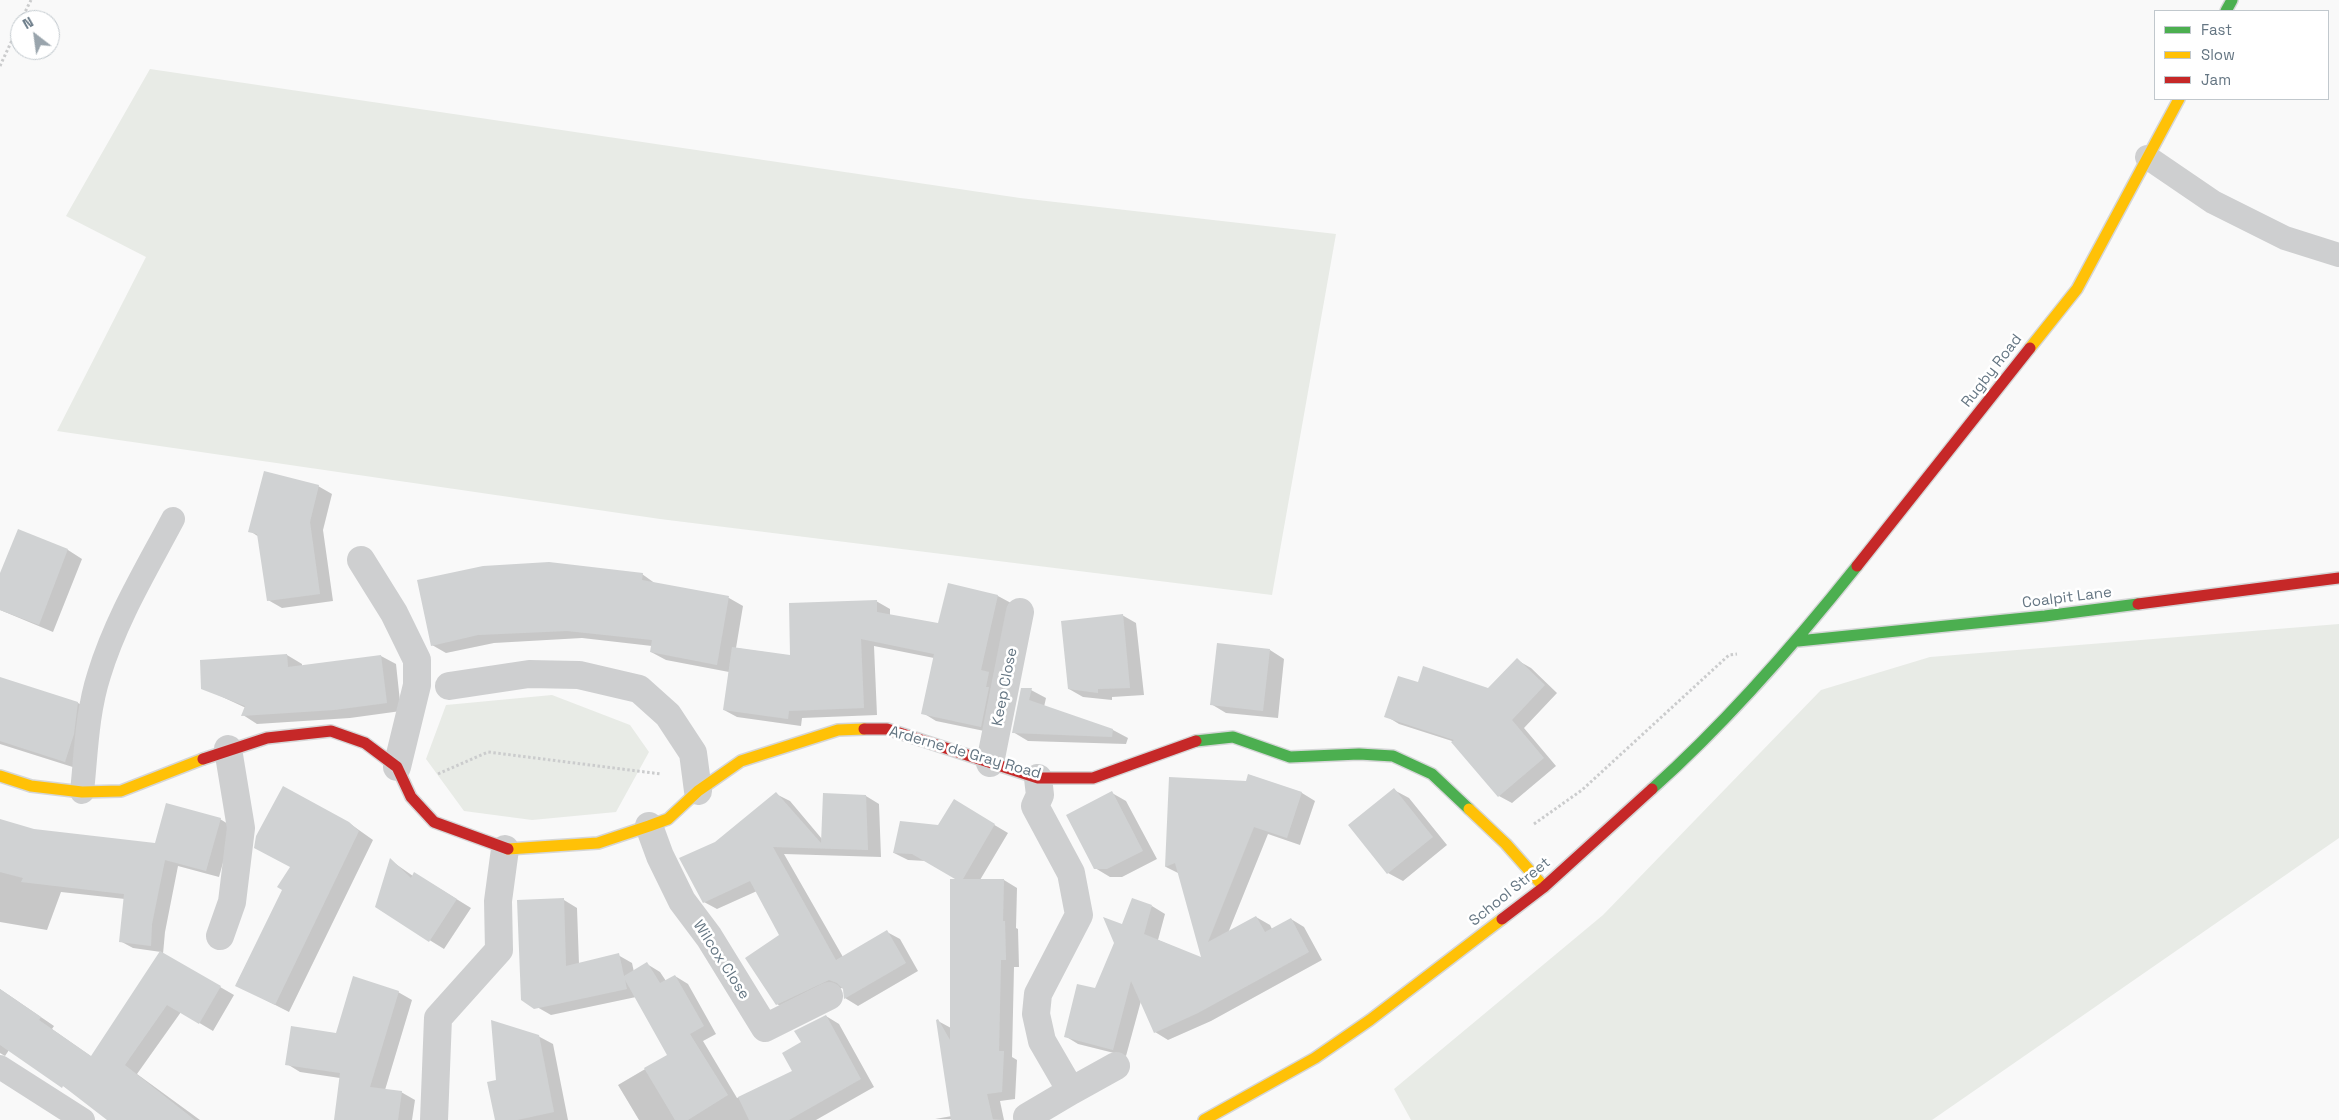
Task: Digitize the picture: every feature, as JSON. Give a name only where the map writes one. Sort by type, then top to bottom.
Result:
[{"type":"street","name":"Rugby Road","points":[[1798,641],[2077,289],[2178,100]]},
{"type":"street","points":[[0,776],[31,786],[82,792],[121,791],[228,749],[267,738],[331,731],[365,743],[398,767],[417,685],[417,660],[394,613],[361,560]]},
{"type":"street","name":"Coalpit Lane","points":[[1798,641],[2045,616],[2339,578]]},
{"type":"street","name":"Keep Close","points":[[990,763],[1020,612]]},
{"type":"street","name":"School Street","points":[[1207,1119],[1315,1058],[1370,1020],[1544,887],[1694,752],[1798,641]]},
{"type":"street","points":[[449,686],[529,674],[579,675],[639,689],[668,715],[693,753],[698,791]]},
{"type":"street","name":"Arderne de Gray Road","points":[[398,767],[411,797],[434,822],[505,849],[598,843],[650,826],[668,819],[698,791],[741,761],[838,730],[887,729],[1038,778],[1093,778],[1190,742],[1233,738],[1290,757],[1359,754],[1393,756],[1432,774],[1506,844],[1544,887]]},
{"type":"street","points":[[220,936],[232,902],[241,828],[228,749]]},
{"type":"street","points":[[1038,778],[1040,795],[1035,806],[1071,873],[1079,914],[1038,994],[1036,1014],[1042,1041],[1071,1091]]},
{"type":"street","name":"Wilcox Close","points":[[650,826],[660,856],[682,902],[709,937],[764,1028],[829,996]]},
{"type":"street","points":[[434,1120],[438,1018],[498,950],[498,901],[505,849]]},
{"type":"street","points":[[1027,1118],[1116,1066]]},
{"type":"lane","points":[[2148,157],[2213,202],[2285,238],[2339,255]]},
{"type":"lane","points":[[82,792],[91,713],[98,676],[116,625],[173,519]]},
{"type":"lane","points":[[0,1067],[83,1120]]},
{"type":"path","points":[[0,66],[10,45]]},
{"type":"path","points":[[1506,844],[1582,790],[1729,655],[1746,652]]},
{"type":"path","points":[[398,767],[428,779],[488,752],[661,774],[693,753]]},
{"type":"shaded area","points":[[150,69],[1020,198],[1336,234],[1272,595],[660,519],[57,431],[146,257],[66,216]]},
{"type":"shaded area","points":[[2339,624],[2339,838],[1932,1120],[1411,1120],[1394,1089],[1603,915],[1821,690],[1930,657]]},
{"type":"shaded area","points":[[552,695],[630,725],[649,752],[616,812],[532,820],[464,811],[426,759],[446,705]]},
{"type":"building","points":[[264,471],[319,485],[310,522],[320,594],[267,601],[257,534],[248,532]]},
{"type":"building","points":[[18,529],[68,549],[39,625],[0,610],[0,573]]},
{"type":"building","points":[[549,562],[643,573],[642,580],[729,596],[717,665],[650,652],[652,640],[567,631],[478,635],[431,646],[417,580],[483,566]]},
{"type":"building","points":[[948,583],[998,595],[981,670],[989,672],[986,687],[989,687],[981,727],[921,714],[934,654],[861,639],[864,708],[789,711],[788,719],[723,710],[732,647],[790,655],[789,603],[877,600],[877,612],[938,623]]},
{"type":"building","points":[[1123,614],[1130,688],[1098,689],[1098,693],[1068,689],[1061,621]]},
{"type":"building","points":[[1217,643],[1270,649],[1263,711],[1210,705]]},
{"type":"building","points":[[287,654],[288,667],[381,655],[387,703],[334,710],[241,716],[245,706],[201,689],[200,660]]},
{"type":"building","points":[[1517,658],[1545,685],[1512,720],[1544,758],[1498,797],[1451,742],[1454,740],[1384,717],[1398,676],[1418,682],[1423,666],[1488,688]]},
{"type":"building","points":[[0,677],[78,702],[74,734],[65,762],[0,741]]},
{"type":"building","points":[[1021,688],[1032,688],[1029,700],[1113,729],[1112,737],[1012,733]]},
{"type":"building","points":[[1248,774],[1302,792],[1287,838],[1254,827],[1208,942],[1256,916],[1265,932],[1291,918],[1309,952],[1198,1013],[1154,1033],[1131,981],[1113,1050],[1064,1037],[1077,984],[1095,988],[1114,943],[1103,917],[1122,924],[1132,898],[1152,905],[1144,934],[1201,957],[1175,863],[1165,867],[1169,777],[1246,781]]},
{"type":"building","points":[[283,786],[349,822],[359,831],[275,1005],[235,986],[282,890],[277,887],[290,867],[254,848],[256,836]]},
{"type":"building","points":[[1394,788],[1433,837],[1387,874],[1348,825]]},
{"type":"building","points":[[1112,791],[1143,851],[1107,869],[1094,869],[1066,815]]},
{"type":"building","points":[[776,792],[821,843],[823,793],[866,795],[868,850],[773,847],[836,960],[887,930],[906,963],[844,999],[843,989],[837,983],[829,980],[776,1005],[745,958],[779,935],[750,881],[703,903],[679,858],[715,842]]},
{"type":"building","points":[[954,799],[995,824],[963,879],[1004,879],[1003,921],[1005,921],[1006,960],[1001,960],[999,1051],[1004,1051],[1002,1092],[987,1094],[993,1120],[951,1120],[936,1020],[938,1019],[950,1040],[950,879],[955,879],[912,854],[893,853],[900,821],[938,825]]},
{"type":"building","points":[[166,803],[221,818],[206,871],[165,860],[152,924],[151,946],[119,942],[124,894],[21,882],[23,878],[0,872],[0,819],[34,829],[155,843]]},
{"type":"building","points":[[390,858],[411,878],[414,872],[457,899],[429,942],[375,907]]},
{"type":"building","points":[[564,898],[566,966],[619,953],[624,976],[647,962],[660,983],[675,975],[704,1026],[690,1034],[728,1095],[688,1120],[675,1120],[644,1068],[667,1055],[625,980],[627,989],[534,1009],[521,1000],[517,900]]},
{"type":"building","points":[[160,951],[221,986],[199,1024],[167,1005],[125,1065],[195,1120],[107,1120],[63,1086],[62,1088],[0,1045],[0,989],[41,1017],[39,1020],[91,1056]]},
{"type":"building","points":[[353,976],[399,991],[370,1087],[402,1091],[398,1120],[334,1120],[340,1073],[285,1065],[291,1026],[336,1033]]},
{"type":"building","points":[[826,1015],[861,1079],[789,1120],[749,1120],[738,1097],[792,1071],[782,1053],[801,1042],[794,1031]]},
{"type":"building","points":[[491,1020],[539,1035],[554,1112],[517,1120],[495,1120],[487,1082],[496,1080]]},
{"type":"traffic: fast","points":[[2227,10],[2232,0]]},
{"type":"traffic: fast","points":[[1652,789],[1707,737],[1759,682],[1857,566]]},
{"type":"traffic: fast","points":[[1798,641],[2045,616],[2138,604]]},
{"type":"traffic: fast","points":[[1196,741],[1233,737],[1290,757],[1359,754],[1393,756],[1432,774],[1469,809]]},
{"type":"traffic: slow","points":[[2030,348],[2077,289],[2178,100]]},
{"type":"traffic: slow","points":[[508,849],[598,843],[649,826],[668,819],[698,791],[741,761],[838,730],[864,729]]},
{"type":"traffic: slow","points":[[0,776],[31,786],[82,792],[121,791],[203,759]]},
{"type":"traffic: slow","points":[[1469,809],[1506,844],[1544,887]]},
{"type":"traffic: slow","points":[[1204,1120],[1315,1058],[1370,1020],[1502,919]]},
{"type":"traffic: jam","points":[[1857,566],[2030,348]]},
{"type":"traffic: jam","points":[[2138,604],[2339,578]]},
{"type":"traffic: jam","points":[[864,729],[887,729],[1038,778],[1093,778],[1196,741]]},
{"type":"traffic: jam","points":[[203,759],[267,738],[331,731],[365,743],[397,767],[411,797],[434,822],[508,849]]},
{"type":"traffic: jam","points":[[1502,919],[1544,887],[1652,789]]}]
